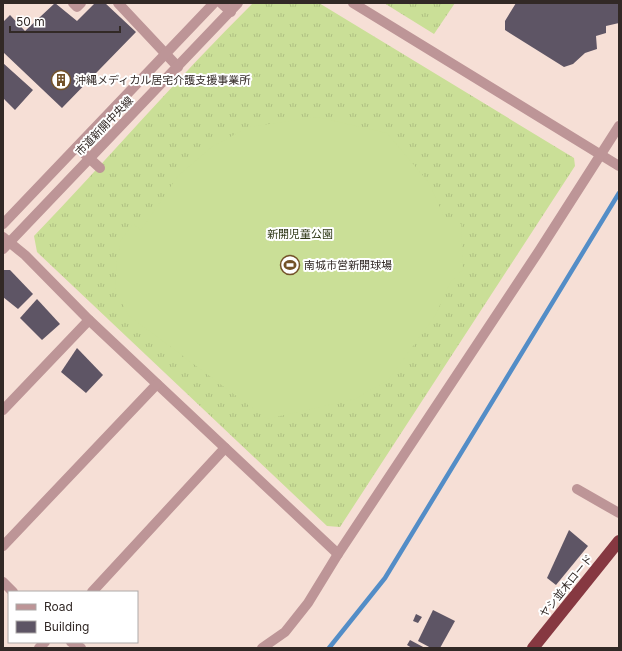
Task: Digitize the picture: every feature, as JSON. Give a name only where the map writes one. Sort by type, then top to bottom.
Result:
[{"type":"highway","name":"ヤシ並木ロード","points":[[533,648],[619,541]]},
{"type":"street","points":[[73,3],[77,7],[82,3]]},
{"type":"street","points":[[118,3],[178,67]]},
{"type":"street","name":"市道新開中央線","points":[[3,224],[214,3]]},
{"type":"street","points":[[221,3],[231,12]]},
{"type":"street","name":"市道新開中央線","points":[[5,242],[133,114],[238,3]]},
{"type":"street","points":[[353,3],[619,166]]},
{"type":"street","points":[[120,102],[133,114]]},
{"type":"street","points":[[262,648],[285,632],[308,603],[338,554],[539,251],[619,126]]},
{"type":"street","points":[[77,147],[90,157],[100,168]]},
{"type":"street","points":[[5,242],[25,255],[89,320],[338,554]]},
{"type":"street","points":[[3,410],[89,320]]},
{"type":"street","points":[[3,546],[157,384]]},
{"type":"street","points":[[93,591],[225,448]]},
{"type":"street","points":[[577,489],[619,513]]},
{"type":"street","points":[[3,582],[12,591]]},
{"type":"green space","name":"新開児童公園","points":[[253,3],[319,3],[574,158],[575,166],[340,527],[327,526],[37,252],[34,236],[197,60]]},
{"type":"green space","points":[[384,3],[455,3],[434,34]]},
{"type":"green space","name":"南城市営新開球場","points":[[317,117],[387,133],[429,183],[446,221],[461,224],[463,270],[451,281],[435,316],[388,380],[355,399],[267,419],[128,315],[115,289],[117,261],[121,240],[133,224],[141,230],[178,176],[213,146],[249,127]]},
{"type":"building","name":"沖縄メディカル居宅介護支援事業所","points":[[55,3],[77,21],[95,3],[105,3],[136,32],[62,108],[3,52],[3,22],[10,15],[25,31]]},
{"type":"building","points":[[516,3],[619,3],[619,23],[606,26],[606,33],[596,36],[597,49],[585,53],[573,64],[564,67],[505,30],[505,21]]},
{"type":"building","points":[[3,63],[33,90],[15,110],[4,99],[3,101]]},
{"type":"building","points":[[3,270],[10,270],[33,294],[18,309],[3,297]]},
{"type":"building","points":[[37,299],[60,324],[42,340],[20,318]]},
{"type":"building","points":[[77,348],[103,375],[86,393],[61,372]]},
{"type":"building","points":[[569,530],[588,546],[556,585],[547,578]]},
{"type":"building","points":[[433,610],[455,621],[440,648],[431,648],[418,641]]},
{"type":"building","points":[[416,614],[422,617],[418,623],[413,621]]},
{"type":"building","points":[[410,640],[425,648],[412,648],[407,645]]},
{"type":"waterway","points":[[329,648],[385,578],[619,193]]},
{"type":"place","name":"沖縄メディカル居宅介護支援事業所","points":[[61,80]]},
{"type":"place","name":"南城市営新開球場","points":[[290,265]]}]
